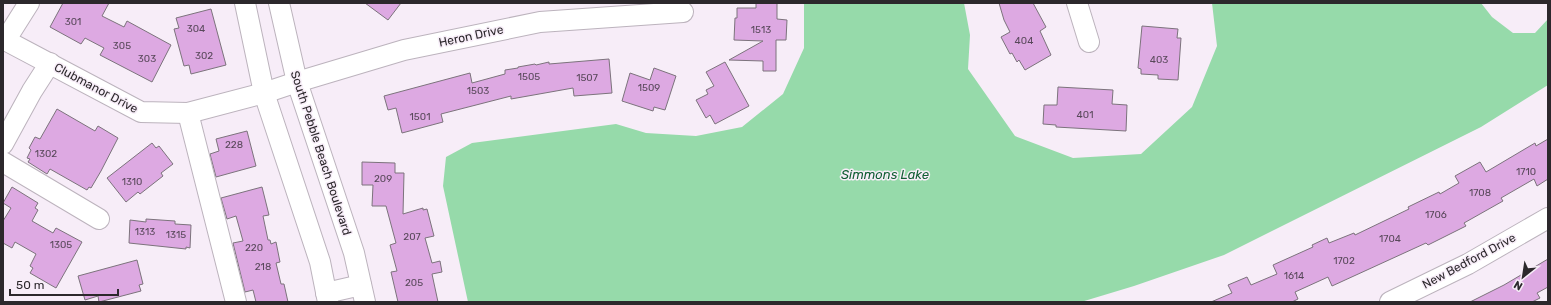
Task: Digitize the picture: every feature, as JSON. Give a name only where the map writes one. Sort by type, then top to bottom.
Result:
[{"type":"street","points":[[4,40],[29,3]]},
{"type":"street","points":[[245,3],[264,93],[320,262],[327,298],[363,293]]},
{"type":"street","name":"South Pebble Beach Boulevard","points":[[279,3],[297,82],[354,253],[363,293]]},
{"type":"street","points":[[1077,3],[1090,42]]},
{"type":"street","name":"Heron Drive","points":[[264,93],[404,50],[540,22],[683,12]]},
{"type":"street","name":"Clubmanor Drive","points":[[4,40],[141,112],[188,113],[264,93]]},
{"type":"street","points":[[3,144],[32,91],[50,63]]},
{"type":"street","points":[[188,113],[236,302]]},
{"type":"street","points":[[3,162],[99,219]]},
{"type":"street","name":"New Bedford Drive","points":[[1390,302],[1468,264],[1548,218]]},
{"type":"water","name":"Simmons Lake","points":[[804,3],[964,3],[970,35],[968,69],[1015,136],[1073,158],[1141,154],[1192,107],[1217,46],[1212,3],[1481,3],[1492,17],[1513,33],[1535,33],[1548,19],[1548,85],[1481,127],[1224,255],[1134,286],[1081,302],[468,302],[443,186],[446,157],[472,143],[616,124],[646,133],[696,136],[742,127],[783,94],[804,48]]},
{"type":"building","points":[[63,3],[109,3],[102,16],[124,27],[127,21],[171,45],[152,82],[100,55],[104,48],[85,38],[81,44],[50,27]]},
{"type":"building","points":[[365,3],[401,3],[388,20]]},
{"type":"building","points":[[756,3],[777,3],[777,19],[787,20],[786,40],[776,40],[776,71],[763,71],[763,61],[729,60],[763,41],[734,40],[737,8],[756,8]]},
{"type":"building","points":[[999,3],[1033,3],[1046,27],[1040,31],[1051,55],[1025,70],[1019,60],[1017,62],[1012,53],[1010,54],[1001,37],[1010,32],[1004,20]]},
{"type":"building","points":[[211,9],[226,65],[191,74],[189,65],[184,66],[174,29],[179,28],[176,18]]},
{"type":"building","points":[[1142,26],[1178,29],[1177,38],[1181,38],[1178,80],[1158,79],[1158,75],[1141,74],[1141,69],[1138,68]]},
{"type":"building","points":[[609,59],[612,93],[574,96],[573,88],[511,99],[511,96],[441,114],[443,122],[402,133],[396,108],[388,110],[384,96],[470,73],[472,83],[505,74],[505,70],[535,64]]},
{"type":"building","points":[[725,62],[749,106],[715,124],[710,115],[706,118],[696,100],[708,94],[706,90],[714,86],[706,72]]},
{"type":"building","points":[[654,68],[676,76],[665,110],[654,107],[653,111],[622,101],[630,73],[650,80]]},
{"type":"building","points":[[1058,87],[1113,90],[1112,104],[1127,105],[1126,131],[1056,127],[1056,125],[1043,124],[1044,105],[1057,105]]},
{"type":"building","points":[[57,109],[95,131],[98,126],[118,138],[91,188],[89,187],[87,190],[50,169],[47,174],[28,162],[30,159],[27,158],[31,150],[29,148],[35,137],[40,139]]},
{"type":"building","points":[[247,131],[256,166],[216,177],[210,154],[219,151],[216,139]]},
{"type":"building","points":[[1548,139],[1548,179],[1537,186],[1534,179],[1501,198],[1503,201],[1464,223],[1466,226],[1428,245],[1426,243],[1332,286],[1328,277],[1295,292],[1298,299],[1292,302],[1211,302],[1232,293],[1228,285],[1247,277],[1251,285],[1277,274],[1273,265],[1313,247],[1312,245],[1327,238],[1329,243],[1354,233],[1355,235],[1409,209],[1408,207],[1439,192],[1440,194],[1459,183],[1455,176],[1480,162],[1486,172],[1535,143],[1536,146]]},
{"type":"building","points":[[152,143],[156,148],[159,146],[173,164],[161,173],[163,176],[140,194],[138,192],[126,202],[107,178]]},
{"type":"building","points":[[362,162],[395,163],[395,173],[404,173],[403,214],[423,208],[423,210],[427,209],[434,236],[425,238],[432,263],[440,261],[442,272],[432,274],[438,302],[398,302],[391,272],[397,271],[390,245],[396,243],[386,206],[372,206],[373,185],[362,185]]},
{"type":"building","points":[[12,187],[38,203],[35,208],[38,210],[32,221],[53,233],[56,228],[82,242],[56,288],[30,273],[33,268],[30,266],[36,254],[15,242],[12,248],[3,243],[3,221],[11,208],[3,203]]},
{"type":"building","points":[[262,187],[269,215],[263,216],[268,240],[270,240],[271,244],[276,242],[280,262],[276,263],[281,284],[284,284],[288,302],[256,302],[253,290],[245,292],[233,243],[243,241],[236,216],[227,219],[221,198]]},
{"type":"building","points":[[146,219],[175,221],[175,224],[191,225],[190,248],[186,247],[186,249],[129,243],[130,220],[146,222]]},
{"type":"building","points":[[1548,259],[1548,287],[1537,293],[1540,298],[1532,302],[1470,302],[1504,285]]},
{"type":"building","points":[[137,260],[143,284],[139,285],[141,291],[99,302],[98,296],[85,300],[78,276]]}]
